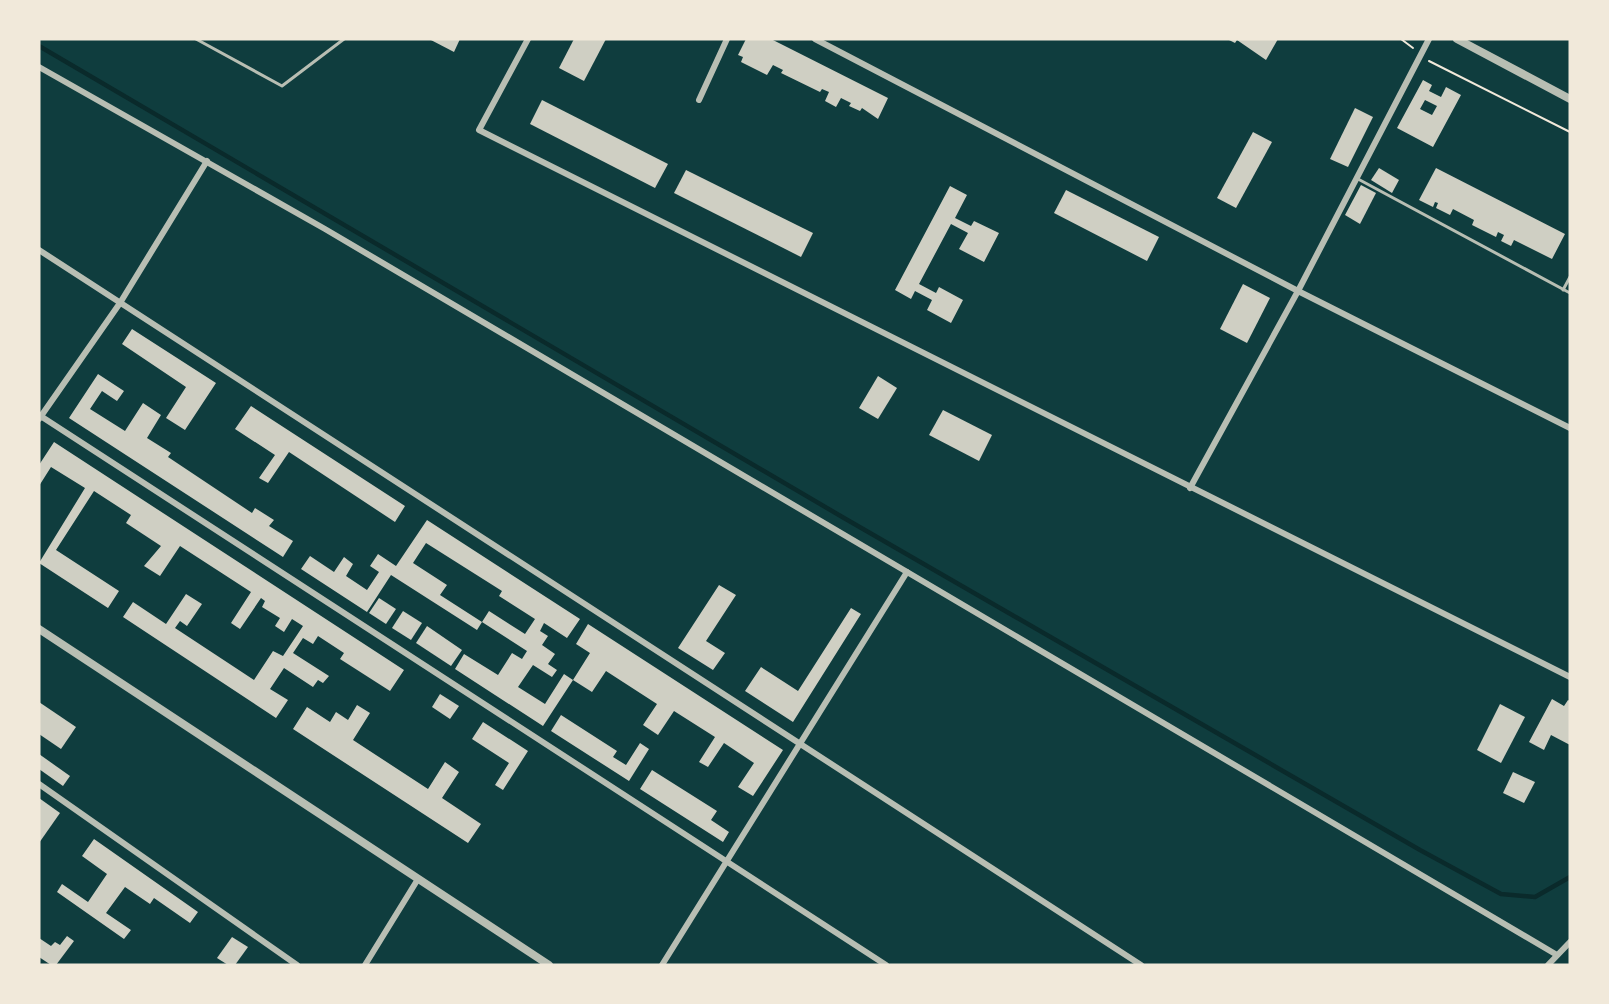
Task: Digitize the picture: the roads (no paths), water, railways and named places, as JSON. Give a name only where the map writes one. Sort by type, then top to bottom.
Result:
[{"type":"street","points":[[528,39],[479,130],[1570,677]]},
{"type":"street","points":[[699,100],[727,39]]},
{"type":"street","points":[[815,39],[1298,291],[1570,428]]},
{"type":"street","points":[[1190,488],[1298,291],[1429,39]]},
{"type":"street","points":[[1457,39],[1570,99]]},
{"type":"street","points":[[39,68],[207,161],[1557,956]]},
{"type":"street","points":[[207,161],[120,303],[40,417],[886,965]]},
{"type":"street","points":[[39,250],[1141,965]]},
{"type":"street","points":[[662,965],[908,572]]},
{"type":"street","points":[[39,629],[549,965]]},
{"type":"street","points":[[39,784],[297,965]]},
{"type":"street","points":[[365,965],[418,879]]},
{"type":"street","points":[[1548,965],[1570,942]]},
{"type":"lane","points":[[196,39],[282,86],[344,39]]},
{"type":"lane","points":[[1357,179],[1570,293]]},
{"type":"lane","points":[[1563,290],[1570,277]]},
{"type":"waterway","points":[[39,46],[844,518],[1420,850],[1501,894],[1535,897],[1570,877]]}]
